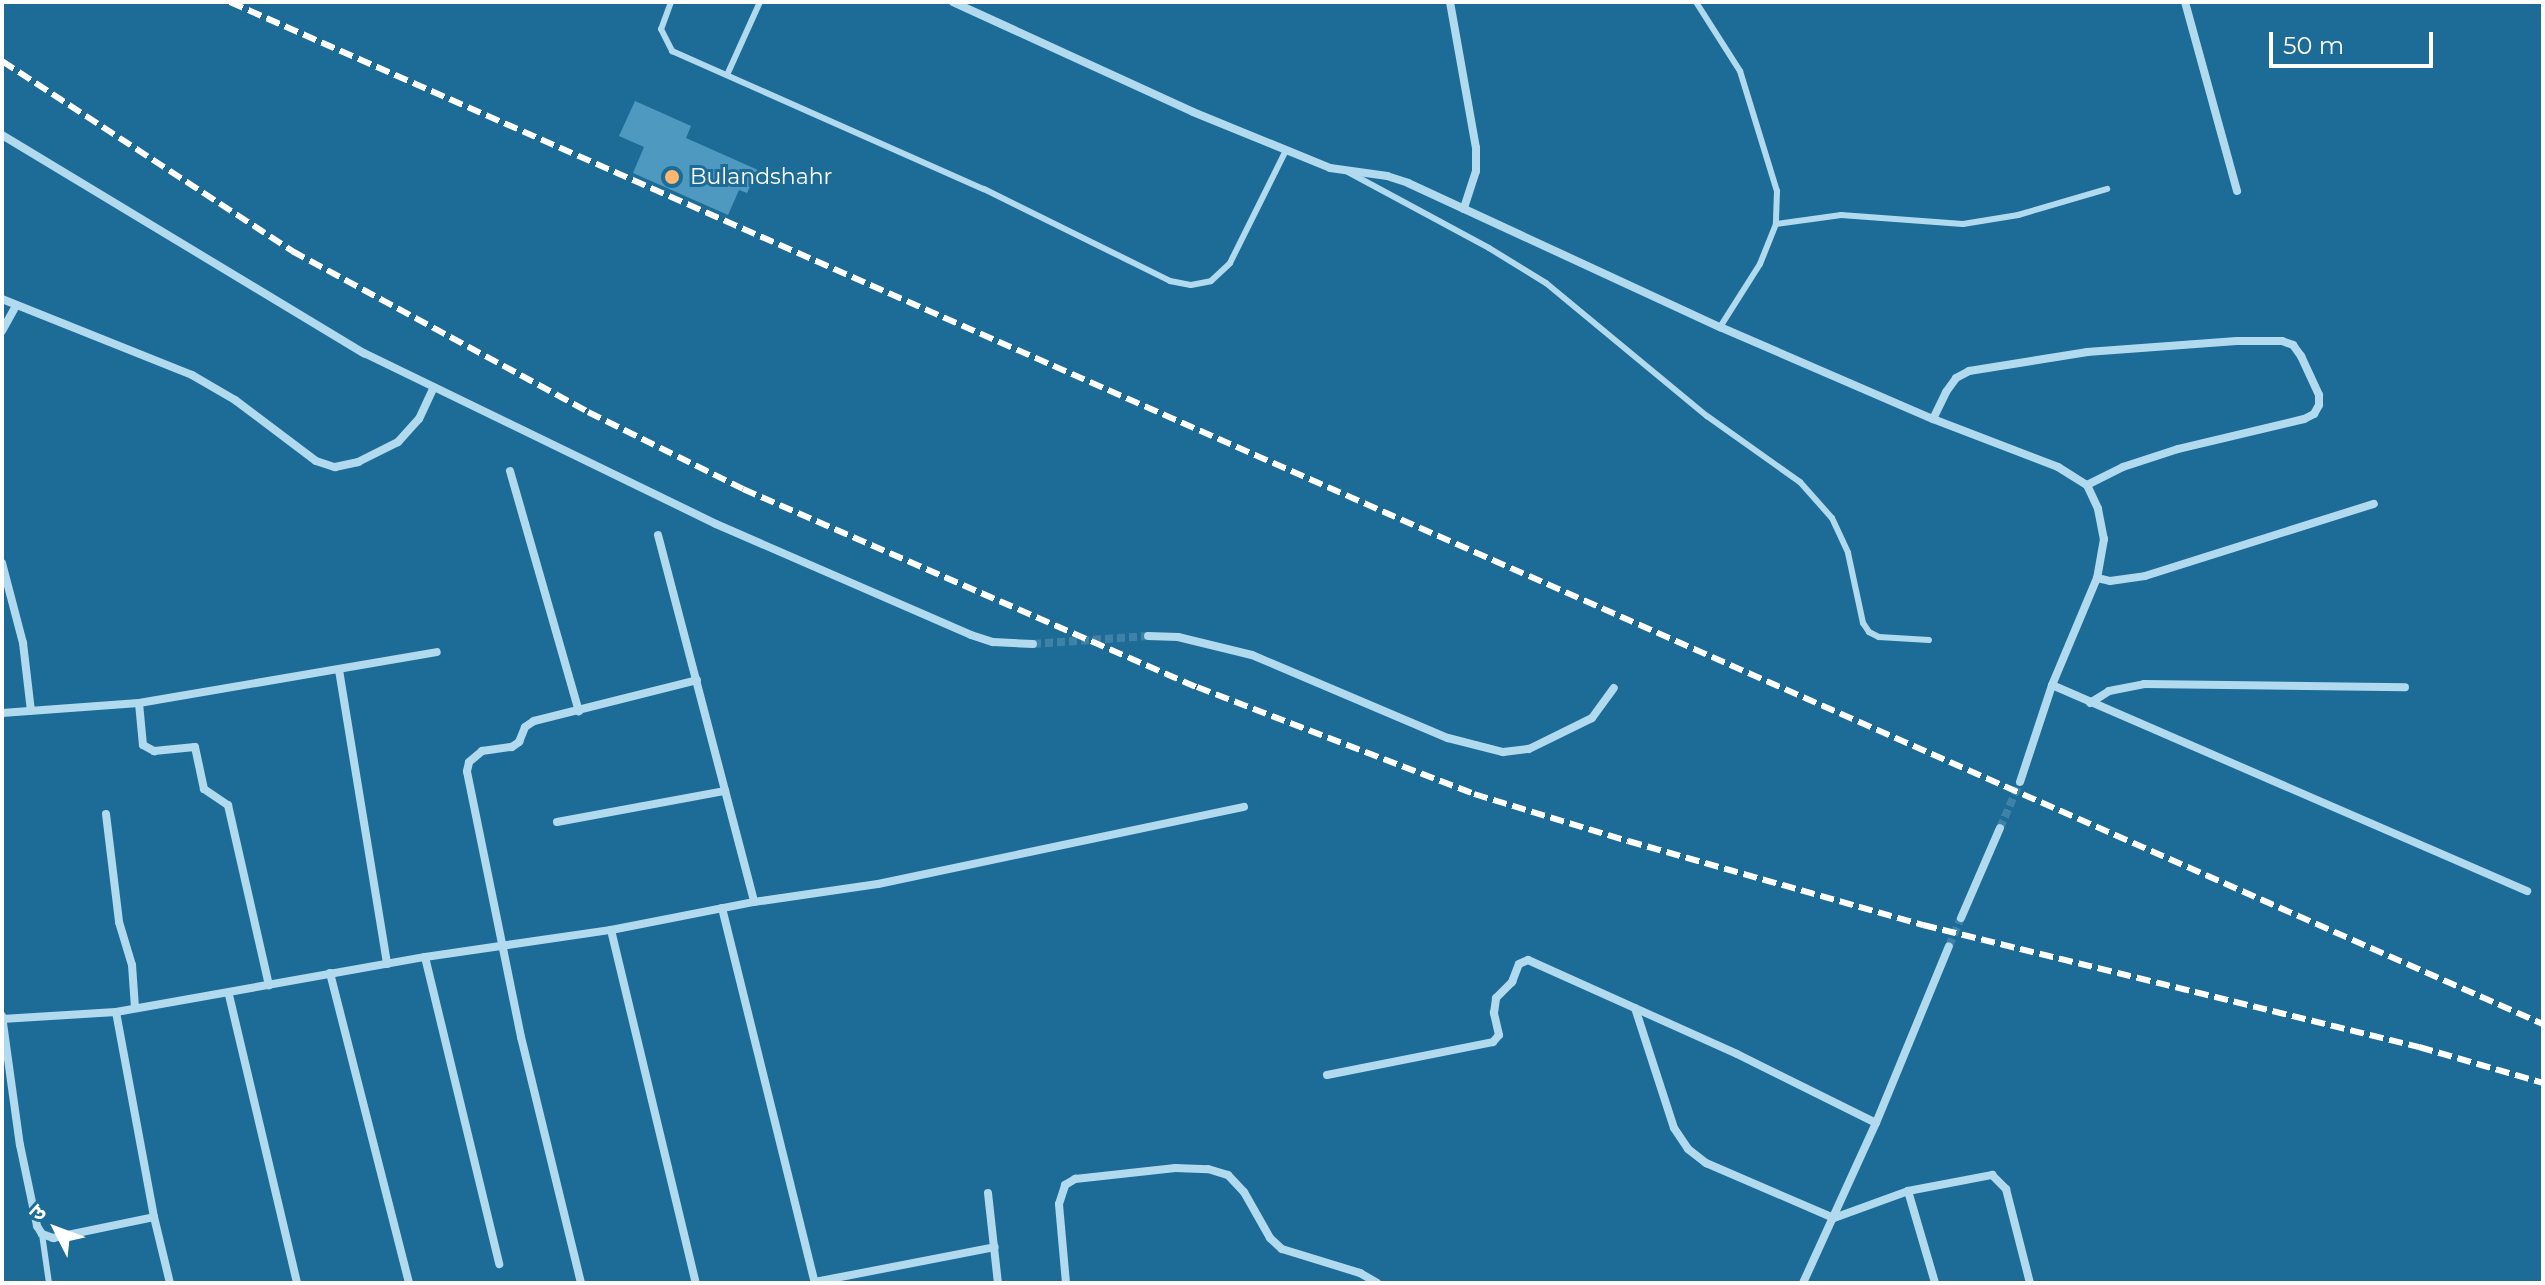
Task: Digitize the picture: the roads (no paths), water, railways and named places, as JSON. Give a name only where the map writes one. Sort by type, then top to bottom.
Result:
[{"type":"street","points":[[953,2],[1286,150],[1348,172],[1387,176],[1720,327],[1933,419],[2058,467],[2087,485],[2098,509],[2104,539],[2097,578],[2052,685],[2020,782]]},
{"type":"street","points":[[1450,2],[1476,148],[1476,171],[1464,209]]},
{"type":"street","points":[[2185,2],[2237,191]]},
{"type":"street","points":[[2,135],[364,353],[716,524],[971,635],[993,642],[1033,644]]},
{"type":"street","points":[[2,299],[192,375],[235,400],[316,461],[335,467],[358,462],[398,442],[419,419],[434,387]]},
{"type":"street","points":[[2,331],[16,306]]},
{"type":"street","points":[[1933,419],[1956,378],[1969,371],[2087,352],[2237,341],[2282,341],[2293,345],[2301,356],[2319,395],[2319,405],[2314,414],[2136,462],[2087,485]]},
{"type":"street","points":[[510,471],[579,711]]},
{"type":"street","points":[[2097,578],[2110,581],[2145,576],[2374,504]]},
{"type":"street","points":[[658,535],[754,902]]},
{"type":"street","points":[[2,563],[23,643],[31,711]]},
{"type":"street","points":[[1148,636],[1178,637],[1252,655],[1448,738],[1503,752],[1529,749],[1581,725],[1606,704],[1614,688]]},
{"type":"street","points":[[2,713],[139,703],[437,652]]},
{"type":"street","points":[[339,670],[387,964]]},
{"type":"street","points":[[581,1283],[524,1052],[467,771],[469,762],[482,751],[512,747],[519,742],[525,727],[534,721],[697,680]]},
{"type":"street","points":[[2090,703],[2109,691],[2144,684],[2405,687]]},
{"type":"street","points":[[2052,685],[2527,891]]},
{"type":"street","points":[[139,703],[143,745],[154,751],[195,747],[204,789],[228,805],[269,985]]},
{"type":"street","points":[[557,822],[725,791]]},
{"type":"street","points":[[154,1217],[53,1238],[42,1234],[37,1226],[20,1145],[2,1018],[116,1012],[229,995],[330,973],[611,930],[754,902],[878,884],[1244,807]]},
{"type":"street","points":[[106,814],[119,922],[132,965],[135,1008]]},
{"type":"street","points":[[1961,918],[2000,828]]},
{"type":"street","points":[[722,908],[815,1283],[995,1247]]},
{"type":"street","points":[[611,930],[696,1283]]},
{"type":"street","points":[[1803,1283],[1876,1123],[1949,946]]},
{"type":"street","points":[[425,957],[499,1264]]},
{"type":"street","points":[[1327,1075],[1493,1042],[1499,1035],[1494,1013],[1496,998],[1512,982],[1522,961],[1528,960],[1876,1123]]},
{"type":"street","points":[[330,973],[409,1283]]},
{"type":"street","points":[[229,995],[297,1283]]},
{"type":"street","points":[[1635,1008],[1674,1128],[1688,1149],[1706,1163],[1834,1218],[1908,1191],[1982,1175],[2001,1181],[2030,1283]]},
{"type":"street","points":[[116,1012],[154,1217],[170,1283]]},
{"type":"street","points":[[1066,1283],[1059,1204],[1065,1185],[1075,1179],[1175,1168],[1208,1169],[1228,1175],[1244,1192],[1270,1238],[1282,1249],[1360,1273],[1377,1283]]},
{"type":"street","points":[[1908,1191],[1935,1283]]},
{"type":"street","points":[[988,1193],[998,1283]]},
{"type":"lane","points":[[671,2],[661,29],[672,51],[1012,203],[1170,281],[1191,285],[1211,281],[1230,263],[1286,150]]},
{"type":"lane","points":[[727,75],[760,2]]},
{"type":"lane","points":[[1696,2],[1740,71],[1777,191],[1776,224],[1760,264],[1720,327]]},
{"type":"lane","points":[[1348,172],[1489,248],[1546,283],[1707,416],[1800,482],[1832,518],[1848,553],[1863,623],[1869,632],[1879,637],[1929,640]]},
{"type":"lane","points":[[1776,224],[1841,215],[1963,224],[2018,215],[2107,189]]},
{"type":"lane","points":[[42,1234],[49,1283]]},
{"type":"tunnel","points":[[1033,644],[1148,636]]},
{"type":"tunnel","points":[[2000,828],[2020,782]]},
{"type":"tunnel","points":[[1949,946],[1961,918]]},
{"type":"railway","points":[[230,2],[2543,1024]]},
{"type":"railway","points":[[2,61],[292,251],[588,412],[743,489],[1197,687],[1474,794],[1628,841],[1923,925],[2419,1047],[2543,1083]]},
{"type":"place","name":"Bulandshahr","points":[[672,177]]}]
